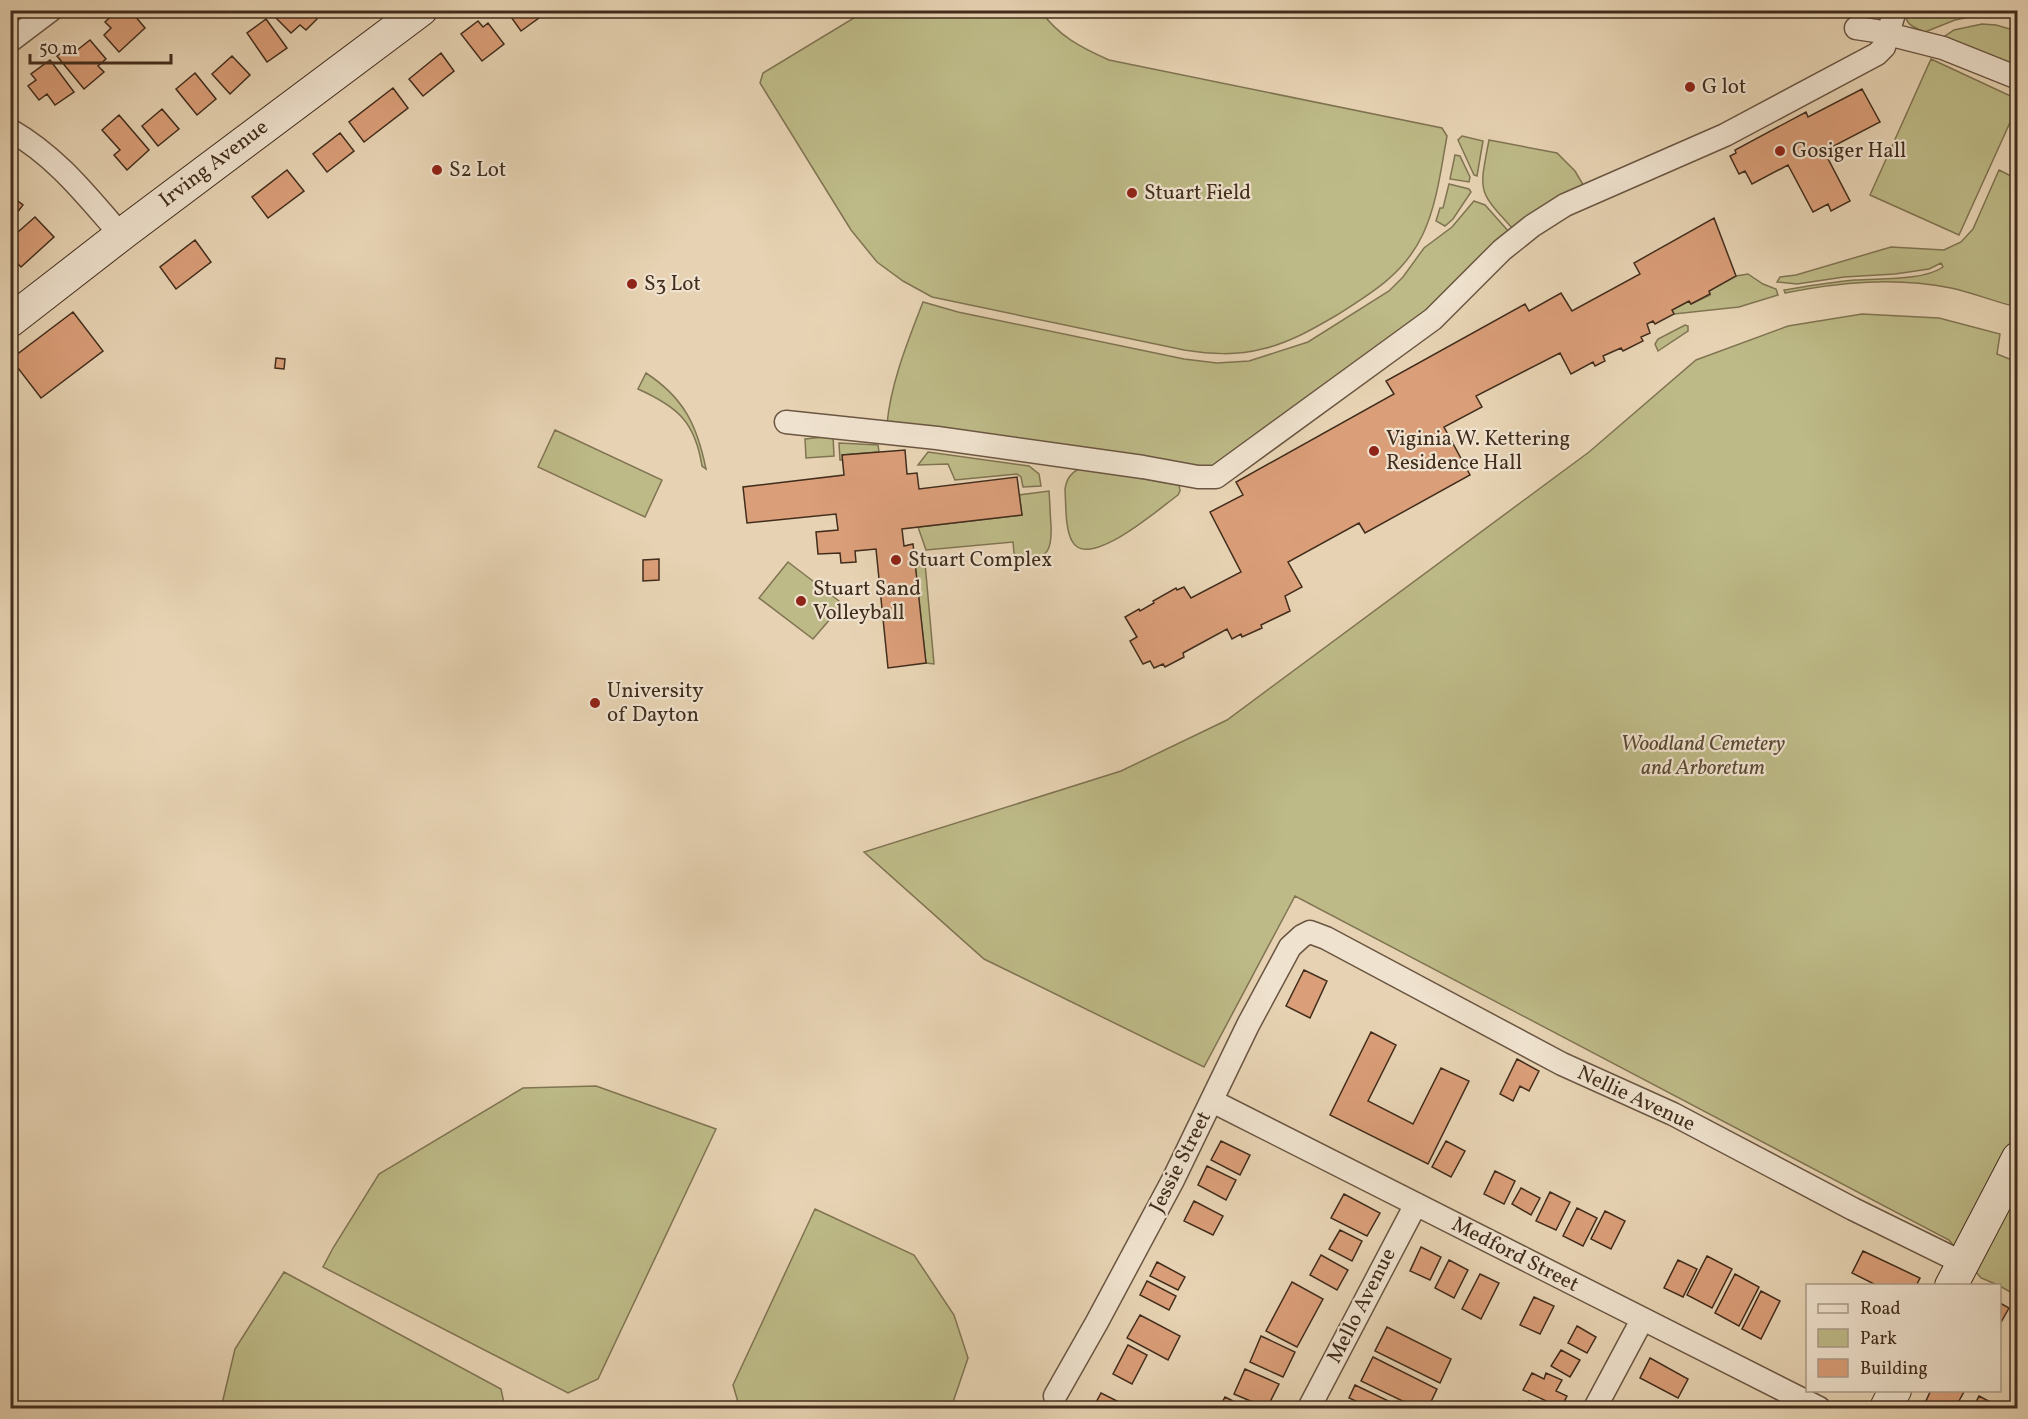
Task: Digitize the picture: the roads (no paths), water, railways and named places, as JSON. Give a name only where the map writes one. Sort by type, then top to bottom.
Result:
[{"type":"street","points":[[10,41],[51,10]]},
{"type":"street","name":"Irving Avenue","points":[[10,321],[421,10]]},
{"type":"street","points":[[786,422],[937,438],[1198,477],[1215,477],[1433,319],[1502,250],[1532,226],[1565,205],[1725,135],[1877,54],[1884,47],[1895,10]]},
{"type":"street","points":[[1856,28],[1943,48],[2018,78]]},
{"type":"street","points":[[10,130],[33,143],[52,158],[121,235]]},
{"type":"street","name":"Jessie Street","points":[[1055,1396],[1162,1201],[1248,1024],[1290,947],[1310,932]]},
{"type":"street","name":"Nellie Avenue","points":[[1310,932],[1367,959],[1562,1064],[1673,1114],[1853,1209],[1957,1274]]},
{"type":"street","name":"Medford Street","points":[[1212,1101],[1819,1408]]},
{"type":"street","points":[[1957,1274],[2018,1158]]},
{"type":"street","name":"Mello Avenue","points":[[1309,1408],[1416,1204]]},
{"type":"street","points":[[1595,1408],[1642,1320]]},
{"type":"street","points":[[1886,1408],[1894,1392]]},
{"type":"place","name":"G lot","points":[[1690,87]]},
{"type":"place","name":"Gosiger Hall","points":[[1780,151]]},
{"type":"place","name":"S2 Lot","points":[[437,170]]},
{"type":"place","name":"Stuart Field","points":[[1132,193]]},
{"type":"place","name":"S3 Lot","points":[[632,284]]},
{"type":"place","name":"Viginia W. Kettering Residence Hall","points":[[1374,451]]},
{"type":"place","name":"Stuart Complex","points":[[896,560]]},
{"type":"place","name":"Stuart Sand Volleyball","points":[[801,601]]},
{"type":"place","name":"University of Dayton","points":[[595,703]]},
{"type":"park label","name":"Woodland Cemetery and Arboretum","points":[[1703,756]]}]
